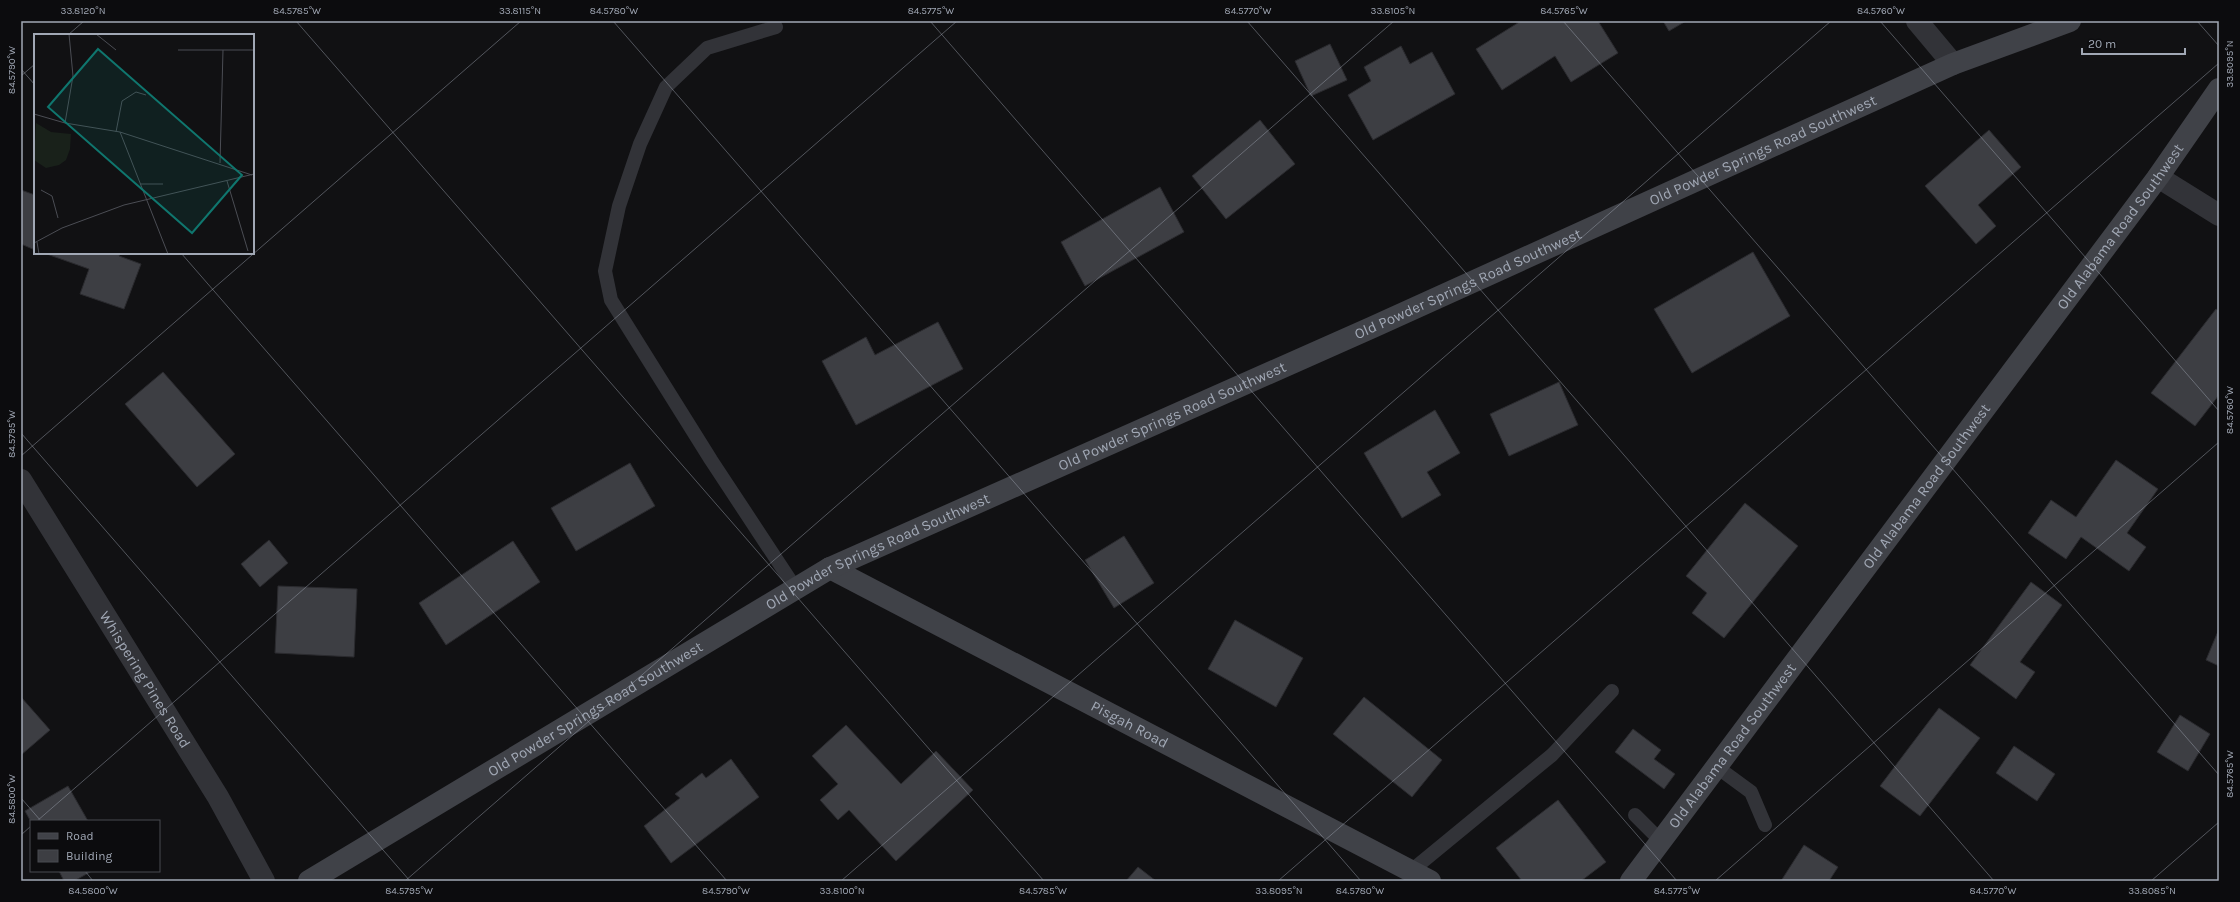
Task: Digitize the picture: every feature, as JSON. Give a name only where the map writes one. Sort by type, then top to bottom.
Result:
[{"type":"street","points":[[1917,21],[1953,64]]},
{"type":"street","name":"Old Powder Springs Road Southwest","points":[[310,881],[830,568],[1373,327],[1953,64],[2070,21]]},
{"type":"street","name":"Old Alabama Road Southwest","points":[[1631,881],[2158,177],[2219,89]]},
{"type":"street","points":[[2158,177],[2219,215]]},
{"type":"street","name":"Whispering Pines Road","points":[[21,480],[218,797],[264,881]]},
{"type":"street","name":"Pisgah Road","points":[[830,568],[1430,881]]},
{"type":"lane","points":[[776,27],[707,48],[666,87],[640,144],[621,199],[605,271],[611,300],[711,460],[796,589]]},
{"type":"lane","points":[[1411,871],[1552,755],[1612,691]]},
{"type":"lane","points":[[1717,767],[1752,792],[1765,825]]},
{"type":"lane","points":[[1635,815],[1661,841]]},
{"type":"building","points":[[1521,21],[1598,21],[1618,53],[1571,82],[1555,56],[1502,90],[1476,49]]},
{"type":"building","points":[[1663,21],[1686,21],[1669,31]]},
{"type":"building","points":[[1330,44],[1347,80],[1311,96],[1295,61]]},
{"type":"building","points":[[1401,46],[1410,64],[1432,52],[1455,94],[1373,140],[1348,95],[1371,81],[1364,67]]},
{"type":"building","points":[[1260,120],[1295,164],[1226,219],[1192,176]]},
{"type":"building","points":[[1989,130],[2021,167],[1978,205],[1996,226],[1976,244],[1925,186]]},
{"type":"building","points":[[1160,187],[1184,232],[1085,286],[1061,242]]},
{"type":"building","points":[[21,190],[34,195],[34,250],[21,244]]},
{"type":"building","points":[[1753,252],[1790,316],[1692,373],[1654,309]]},
{"type":"building","points":[[47,254],[120,254],[119,256],[141,264],[124,309],[80,294],[89,269]]},
{"type":"building","points":[[2216,309],[2219,311],[2219,395],[2195,426],[2151,393]]},
{"type":"building","points":[[938,322],[963,369],[856,425],[822,361],[866,337],[875,355]]},
{"type":"building","points":[[163,372],[235,454],[197,487],[125,404]]},
{"type":"building","points":[[1559,382],[1578,425],[1509,456],[1490,414]]},
{"type":"building","points":[[1435,410],[1460,453],[1427,472],[1441,495],[1402,518],[1364,453]]},
{"type":"building","points":[[2116,460],[2158,489],[2127,533],[2146,547],[2129,571],[2081,537],[2066,559],[2028,533],[2051,500],[2076,517]]},
{"type":"building","points":[[630,463],[655,506],[576,551],[551,508]]},
{"type":"building","points":[[1745,503],[1798,546],[1724,638],[1692,613],[1707,593],[1686,576]]},
{"type":"building","points":[[1124,536],[1154,583],[1114,608],[1085,560]]},
{"type":"building","points":[[269,540],[288,563],[260,587],[241,564]]},
{"type":"building","points":[[513,541],[540,582],[446,645],[419,603]]},
{"type":"building","points":[[2031,582],[2062,605],[2020,662],[2035,672],[2016,699],[1970,665]]},
{"type":"building","points":[[278,586],[357,589],[354,657],[275,653]]},
{"type":"building","points":[[1235,620],[1303,658],[1276,707],[1208,669]]},
{"type":"building","points":[[2219,629],[2219,666],[2206,660]]},
{"type":"building","points":[[21,697],[50,730],[21,755]]},
{"type":"building","points":[[1364,697],[1442,760],[1412,797],[1333,734]]},
{"type":"building","points":[[1939,708],[1980,738],[1920,816],[1880,786]]},
{"type":"building","points":[[2180,715],[2210,734],[2188,771],[2157,752]]},
{"type":"building","points":[[846,725],[901,784],[936,751],[973,790],[896,861],[849,810],[838,820],[820,800],[838,784],[812,756]]},
{"type":"building","points":[[1633,729],[1661,750],[1654,759],[1675,774],[1664,789],[1615,752]]},
{"type":"building","points":[[2014,746],[2055,774],[2037,801],[1996,773]]},
{"type":"building","points":[[731,759],[759,797],[671,863],[644,826],[680,798],[675,794],[702,773],[706,778]]},
{"type":"building","points":[[68,786],[87,820],[30,820],[25,811]]},
{"type":"building","points":[[1558,800],[1606,862],[1581,881],[1522,881],[1496,848]]},
{"type":"building","points":[[1804,845],[1838,867],[1829,881],[1781,881]]},
{"type":"building","points":[[1138,867],[1156,881],[1126,881]]},
{"type":"building","points":[[60,872],[90,872],[74,881],[64,881]]}]
